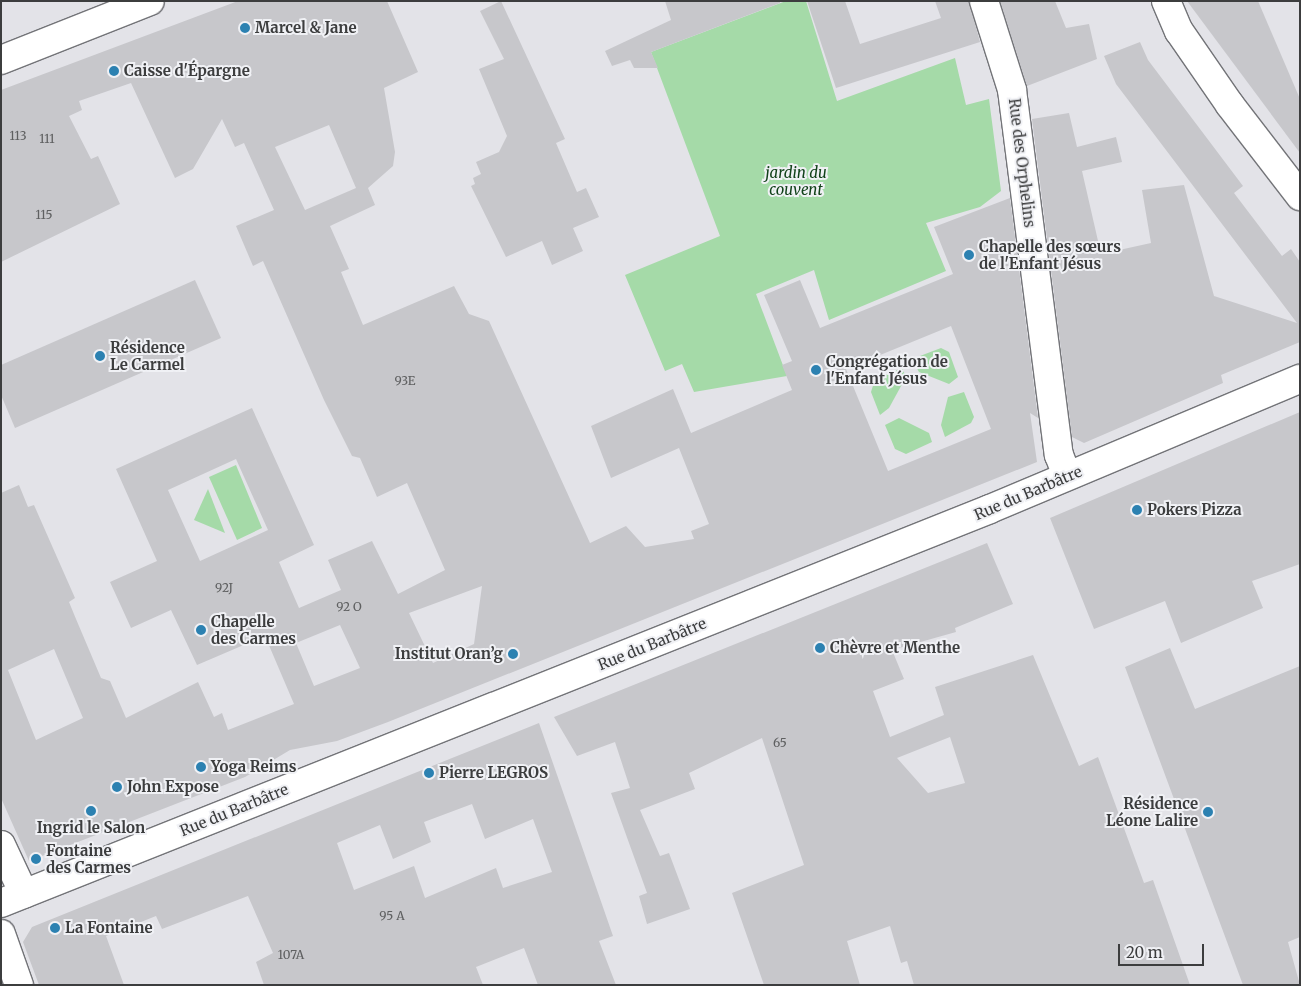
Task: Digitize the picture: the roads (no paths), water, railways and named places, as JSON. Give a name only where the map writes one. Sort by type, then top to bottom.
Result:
[{"type":"street","points":[[1,60],[150,1]]},
{"type":"street","name":"Rue des Orphelins","points":[[984,1],[1012,90],[1059,455],[1067,476]]},
{"type":"street","points":[[1166,1],[1179,31],[1218,89],[1300,196]]},
{"type":"street","name":"Rue du Barbâtre","points":[[12,898],[1067,476],[1300,379]]},
{"type":"street","points":[[1,845],[12,898]]},
{"type":"street","points":[[1,934],[19,985]]},
{"type":"place","name":"Marcel & Jane","points":[[245,28]]},
{"type":"place","name":"Caisse d'Épargne","points":[[114,71]]},
{"type":"place","name":"Chapelle des sœurs de l'Enfant Jésus","points":[[969,255]]},
{"type":"place","name":"Résidence Le Carmel","points":[[100,356]]},
{"type":"place","name":"Congrégation de l'Enfant Jésus","points":[[816,370]]},
{"type":"place","name":"Pokers Pizza","points":[[1137,510]]},
{"type":"place","name":"Chapelle des Carmes","points":[[201,630]]},
{"type":"place","name":"Chèvre et Menthe","points":[[820,648]]},
{"type":"place","name":"Institut Oran’g","points":[[513,654]]},
{"type":"place","name":"Yoga Reims","points":[[201,767]]},
{"type":"place","name":"Pierre LEGROS","points":[[429,773]]},
{"type":"place","name":"John Expose","points":[[117,787]]},
{"type":"place","name":"Ingrid le Salon","points":[[91,811]]},
{"type":"place","name":"Résidence Léone Lalire","points":[[1208,812]]},
{"type":"place","name":"Fontaine des Carmes","points":[[36,859]]},
{"type":"place","name":"La Fontaine","points":[[55,928]]},
{"type":"park label","name":"jardin du couvent","points":[[796,180]]}]
